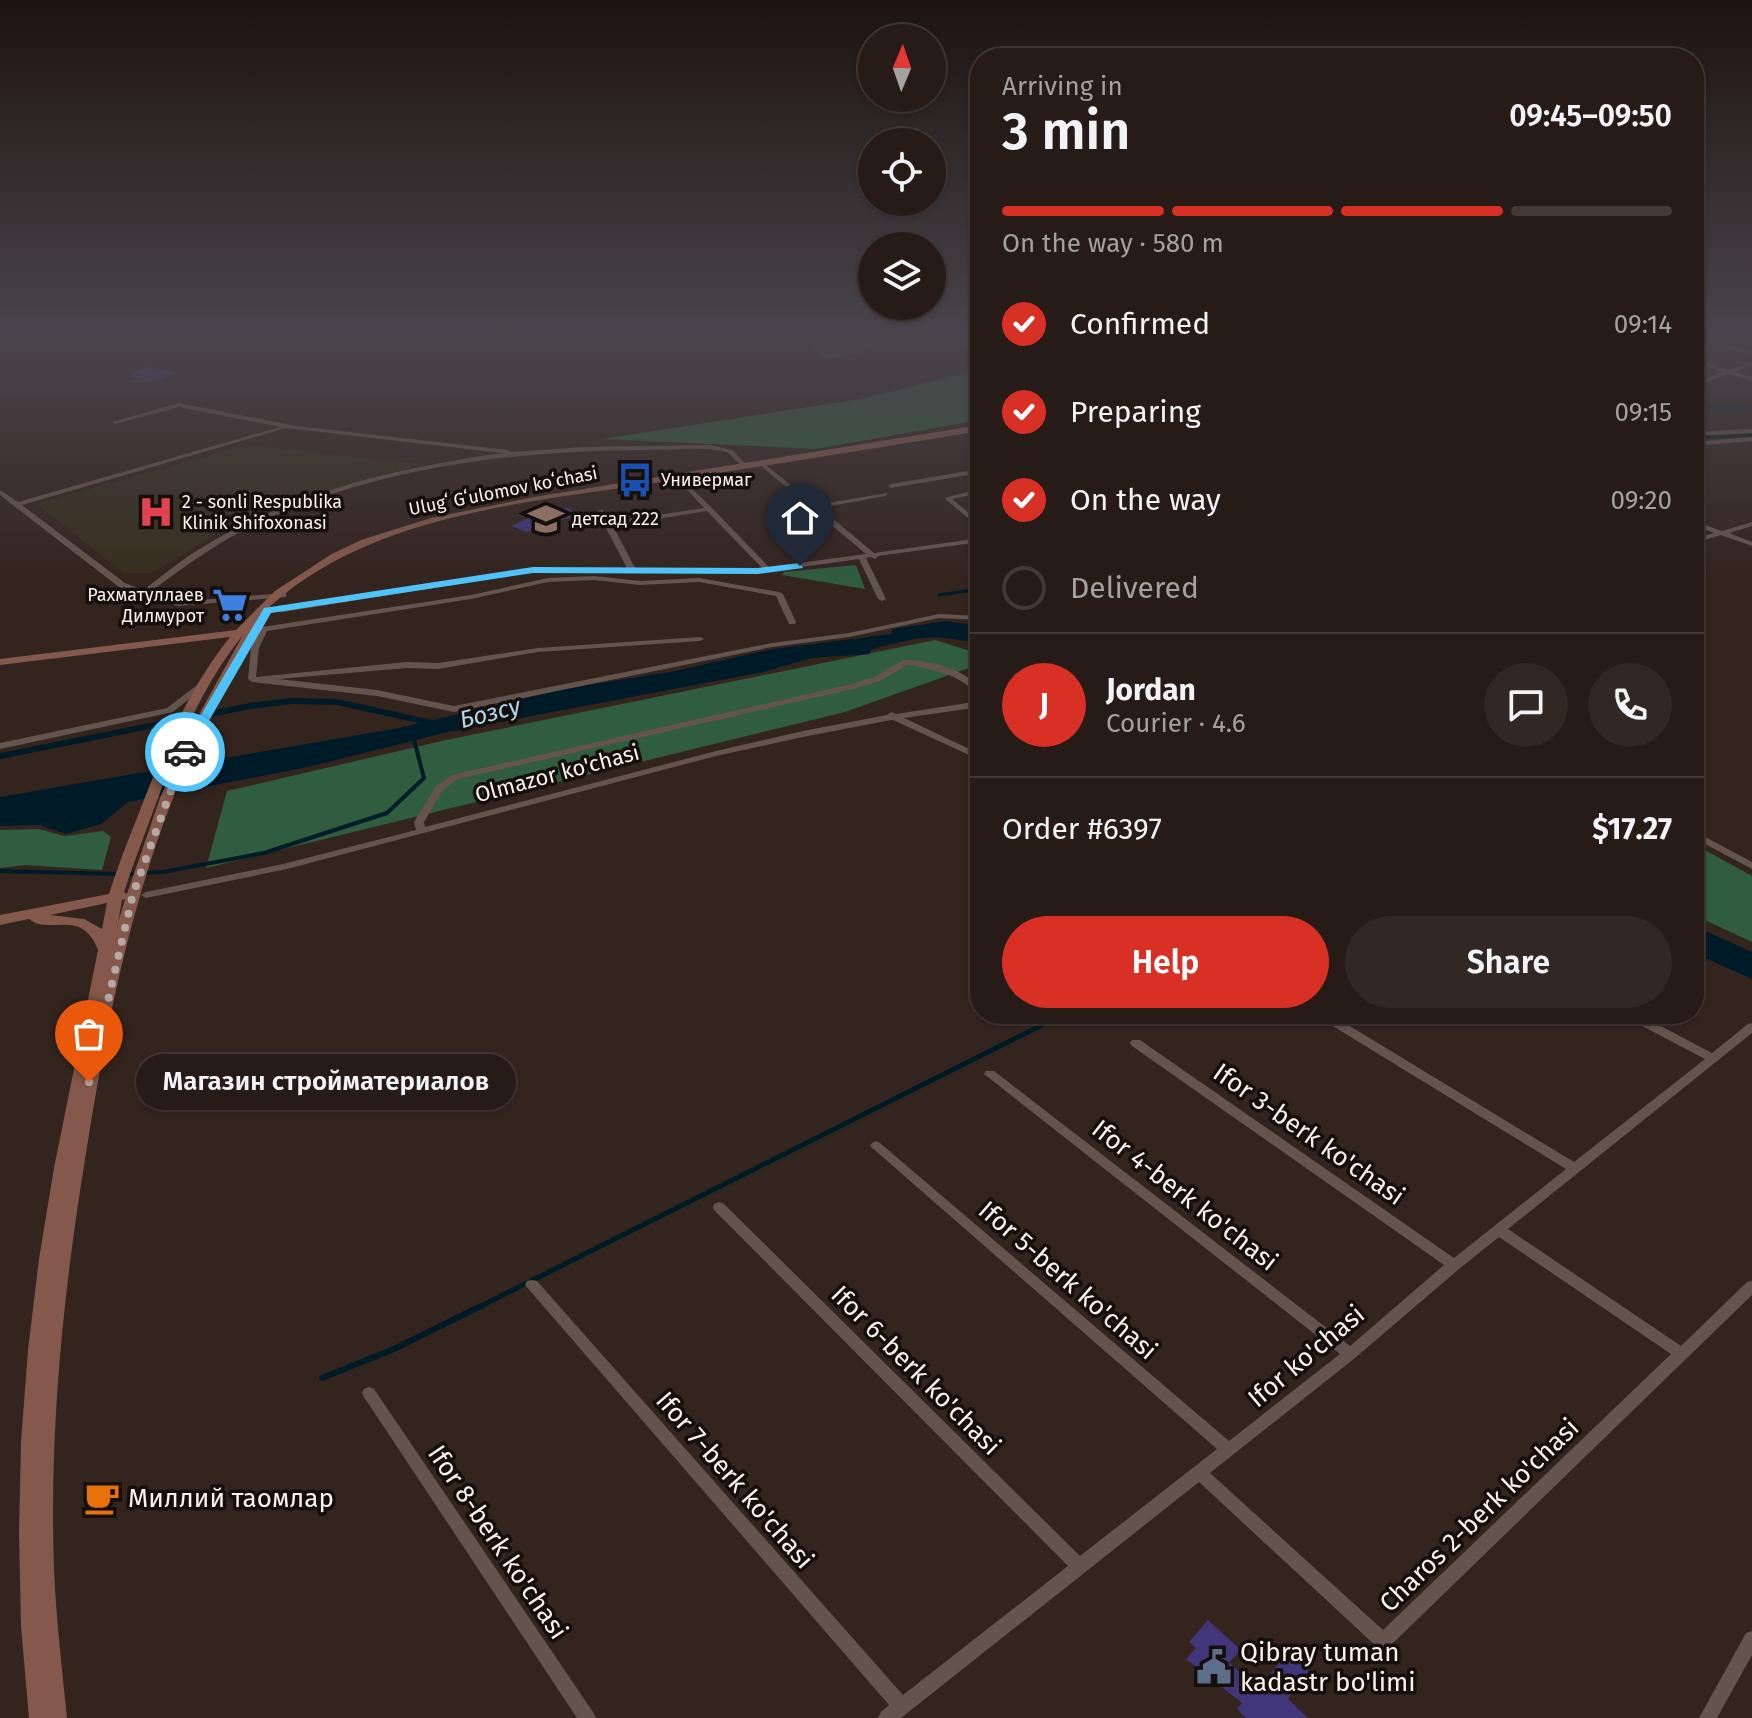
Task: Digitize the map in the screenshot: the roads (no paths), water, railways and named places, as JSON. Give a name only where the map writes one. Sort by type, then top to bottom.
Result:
[{"type":"main road","name":"Ulugʻ Gʻulomov koʻchasi","points":[[281,594],[343,556],[402,532],[489,511],[970,430]]},
{"type":"main road","name":"Ulugʻ Gʻulomov koʻchasi","points":[[128,898],[140,878],[181,761],[263,610],[338,555],[399,531],[524,503],[970,430]]},
{"type":"main road","name":"Ulugʻ Gʻulomov koʻchasi","points":[[128,898],[121,880],[165,763],[227,650],[252,631]]},
{"type":"main road","points":[[0,662],[252,631]]},
{"type":"main road","points":[[197,637],[218,640],[227,650]]},
{"type":"main road","points":[[0,923],[36,919],[128,898]]},
{"type":"main road","points":[[0,923],[128,898]]},
{"type":"main road","points":[[41,1718],[30,1546],[31,1430],[39,1326],[61,1167],[106,957],[128,898]]},
{"type":"main road","points":[[55,1718],[41,1540],[42,1427],[51,1324],[94,1054],[128,898]]},
{"type":"main road","points":[[36,919],[90,926],[104,942],[106,957]]},
{"type":"street","points":[[115,422],[129,418]]},
{"type":"street","points":[[247,418],[288,426],[518,453]]},
{"type":"street","points":[[16,505],[288,426]]},
{"type":"street","points":[[1704,433],[1752,431]]},
{"type":"street","points":[[1704,443],[1752,439]]},
{"type":"street","points":[[144,593],[195,554],[227,535],[312,498],[410,472],[579,446],[723,449],[745,466]]},
{"type":"street","points":[[763,465],[875,557]]},
{"type":"street","points":[[891,486],[970,473]]},
{"type":"street","points":[[680,479],[768,570]]},
{"type":"street","points":[[0,492],[122,585],[144,593],[178,604],[281,594]]},
{"type":"street","points":[[970,493],[947,498],[970,518]]},
{"type":"street","points":[[817,507],[885,494]]},
{"type":"street","points":[[607,525],[710,509]]},
{"type":"street","points":[[601,511],[632,570]]},
{"type":"street","points":[[1704,538],[1752,524]]},
{"type":"street","points":[[1704,526],[1752,544]]},
{"type":"street","points":[[263,610],[533,570],[758,571],[970,542]]},
{"type":"street","points":[[862,558],[882,599]]},
{"type":"street","points":[[748,587],[758,571]]},
{"type":"street","points":[[252,679],[255,648],[252,631],[471,597],[548,580],[594,578],[648,583],[699,580],[748,587],[779,594],[792,622]]},
{"type":"street","points":[[252,679],[377,693],[454,709],[772,645],[849,635],[939,616],[970,618]]},
{"type":"street","points":[[252,679],[407,665],[438,666],[538,650],[700,639]]},
{"type":"street","points":[[421,829],[419,822],[433,796],[455,777],[854,686],[877,679],[906,662],[970,681]]},
{"type":"street","points":[[0,746],[170,710],[210,677]]},
{"type":"street","name":"Olmazor ko'chasi","points":[[128,898],[283,867],[779,736],[891,715],[970,705]]},
{"type":"street","points":[[891,715],[970,752]]},
{"type":"street","points":[[1704,840],[1752,866]]},
{"type":"street","points":[[1338,1024],[1576,1169]]},
{"type":"street","points":[[1648,1024],[1711,1057]]},
{"type":"street","name":"Ifor ko'chasi","points":[[887,1718],[1350,1354],[1454,1265],[1752,1027]]},
{"type":"street","name":"Ifor 3-berk ko'chasi","points":[[1136,1043],[1454,1265]]},
{"type":"street","name":"Ifor 4-berk ko'chasi","points":[[990,1074],[1350,1354]]},
{"type":"street","name":"Ifor 5-berk ko'chasi","points":[[876,1146],[1229,1450]]},
{"type":"street","name":"Ifor 6-berk ko'chasi","points":[[719,1207],[1079,1566]]},
{"type":"street","points":[[1499,1230],[1682,1354]]},
{"type":"street","name":"Ifor 7-berk ko'chasi","points":[[532,1285],[901,1706]]},
{"type":"street","name":"Charos 2-berk ko'chasi","points":[[1200,1473],[1383,1641],[1752,1286]]},
{"type":"street","name":"Ifor 8-berk ko'chasi","points":[[369,1393],[587,1718]]},
{"type":"street","points":[[1708,1718],[1752,1639]]},
{"type":"water","name":"Бозсу","points":[[946,621],[970,625],[970,642],[949,638],[913,639],[870,650],[870,654],[812,658],[763,672],[448,732],[308,767],[128,802],[101,824],[66,834],[40,825],[0,826],[0,797],[399,728],[569,688],[670,672],[773,649],[891,634],[893,629]]},
{"type":"water","points":[[1704,930],[1752,952],[1752,979],[1704,957]]},
{"type":"waterway","points":[[1704,437],[1752,435]]},
{"type":"waterway","points":[[939,595],[970,590]]},
{"type":"waterway","points":[[0,756],[250,706],[292,701],[337,702],[437,724]]},
{"type":"waterway","points":[[126,874],[163,872],[264,853],[387,813],[424,778],[413,736]]},
{"type":"waterway","points":[[0,871],[117,874]]},
{"type":"waterway","points":[[482,1305],[1044,1024]]},
{"type":"waterway","points":[[322,1378],[394,1349],[482,1305]]},
{"type":"place","name":"Универмаг","points":[[635,480]]},
{"type":"place","name":"2 - sonli Respublika Klinik Shifoxonasi","points":[[156,512]]},
{"type":"place","name":"детсад 222","points":[[546,519]]},
{"type":"place","name":"Рахматуллаев Дилмурот","points":[[230,605]]},
{"type":"place","name":"Магазин стройматериалов","points":[[89,1082]]},
{"type":"place","name":"Миллий таомлар","points":[[102,1498]]},
{"type":"place","name":"Qibray tuman kadastr bo'limi","points":[[1214,1667]]}]
